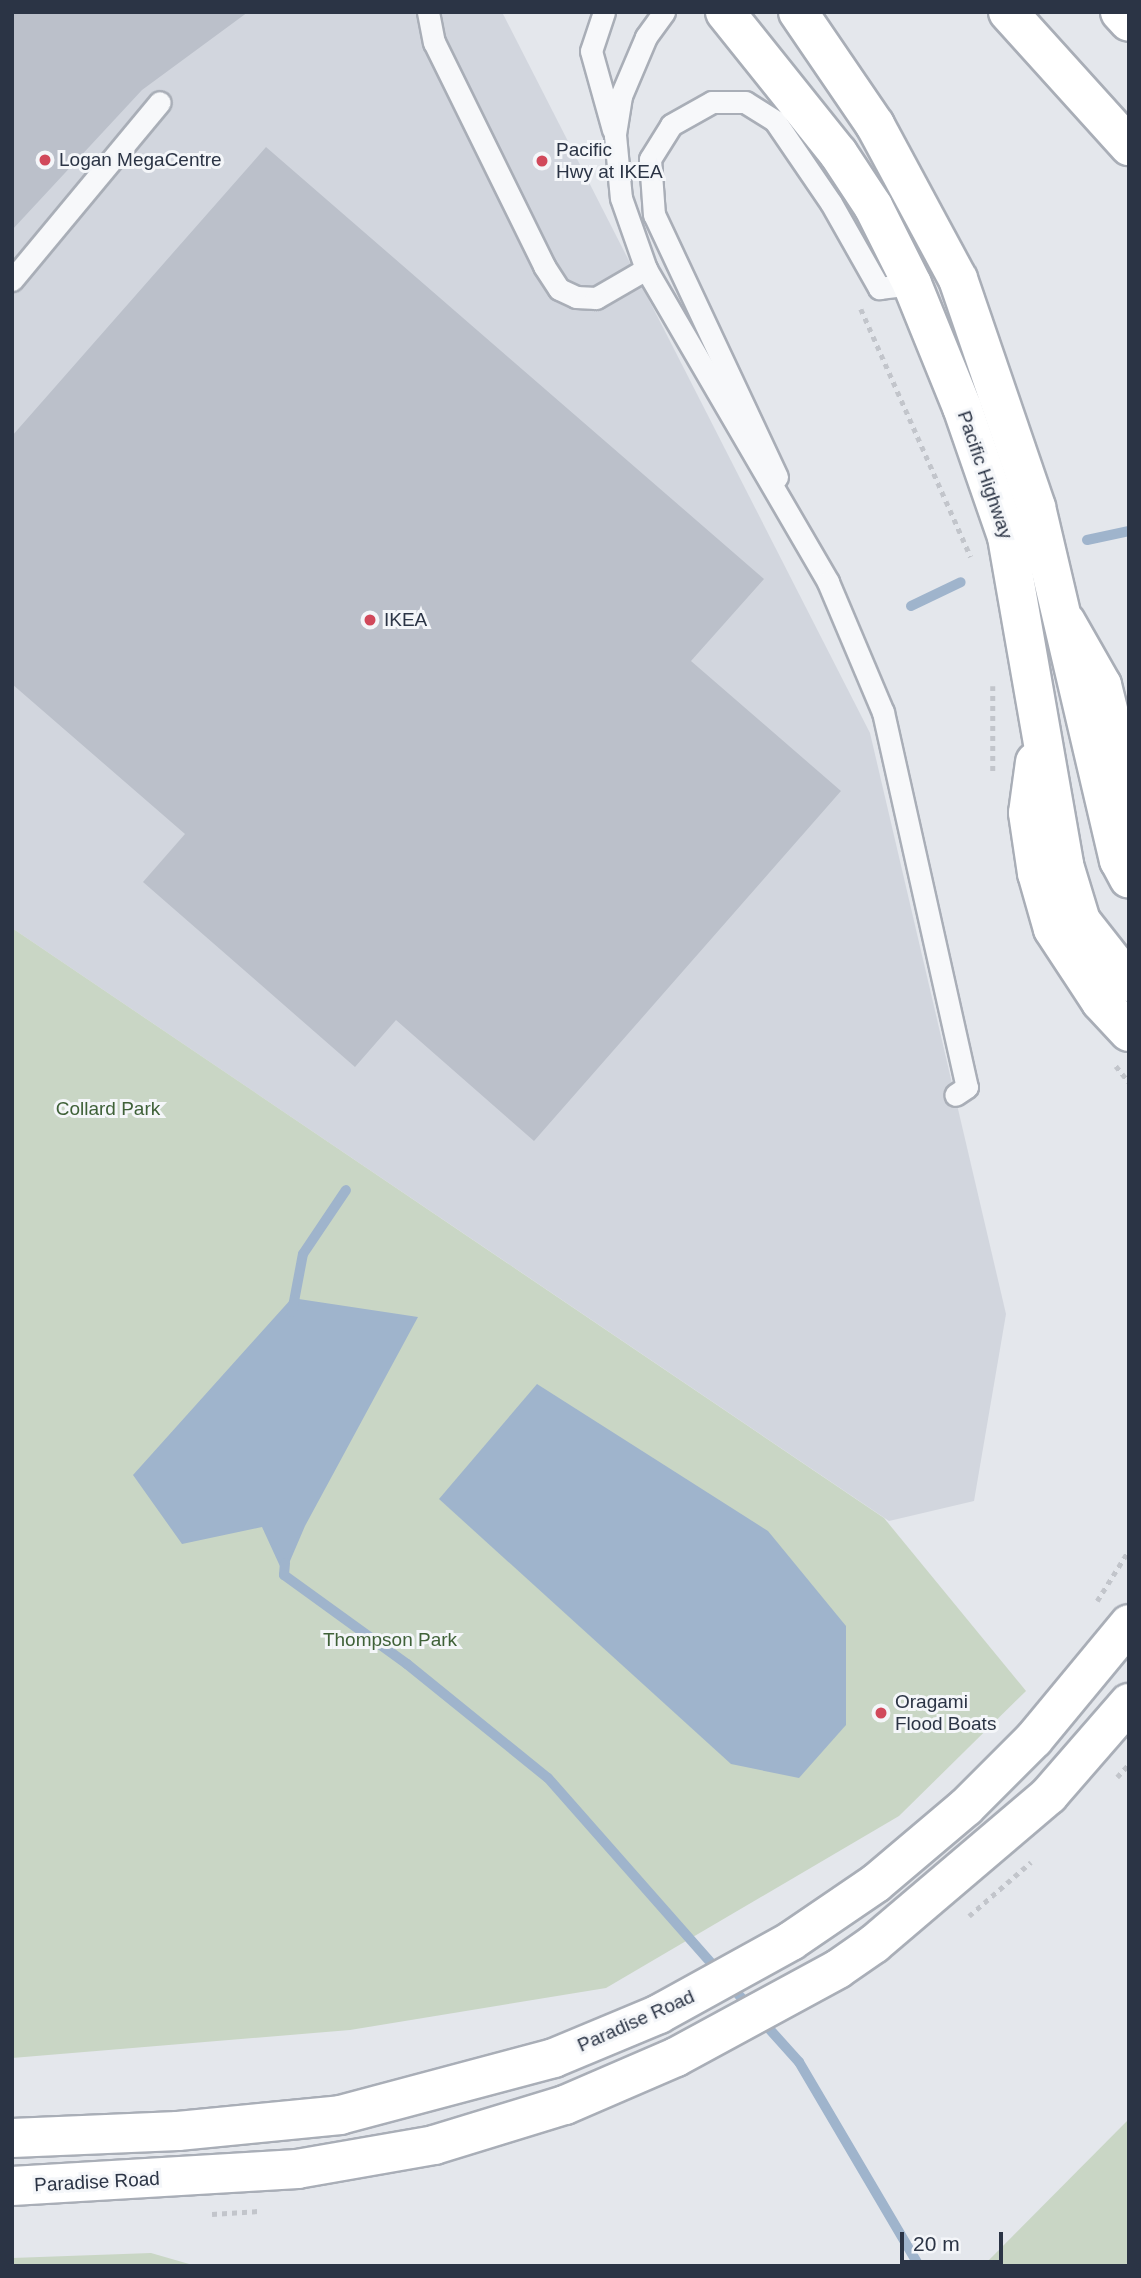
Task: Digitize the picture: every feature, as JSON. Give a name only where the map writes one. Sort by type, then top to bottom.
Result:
[{"type":"main road","name":"Pacific Highway","points":[[725,12],[838,153],[873,206],[912,284],[962,407],[1007,537],[1064,865],[1081,921],[1129,982]]},
{"type":"main road","name":"Pacific Highway","points":[[798,12],[875,125],[958,279],[1036,507],[1066,622],[1119,860],[1129,879]]},
{"type":"main road","points":[[1008,12],[1129,146]]},
{"type":"main road","points":[[1119,12],[1129,22]]},
{"type":"main road","points":[[1066,622],[1102,685],[1129,794]]},
{"type":"main road","points":[[1041,724],[1028,813],[1049,918],[1101,1002],[1121,1047]]},
{"type":"main road","name":"Paradise Road","points":[[12,2138],[178,2131],[340,2115],[554,2058],[659,2014],[780,1947],[848,1903],[966,1807],[1034,1739],[1129,1624]]},
{"type":"main road","name":"Paradise Road","points":[[12,2186],[297,2169],[434,2145],[565,2105],[676,2057],[826,1976],[874,1944],[963,1873],[1049,1795],[1129,1703]]},
{"type":"lane","points":[[428,12],[433,42],[559,289],[576,297],[596,298],[646,269]]},
{"type":"lane","points":[[604,12],[591,51],[615,135],[621,198],[646,269],[816,566],[828,582],[883,712],[967,1087],[955,1095]]},
{"type":"lane","points":[[615,135],[630,72],[664,12]]},
{"type":"lane","points":[[12,280],[160,102]]},
{"type":"lane","points":[[816,566],[754,423],[654,215],[650,159],[671,125],[697,106],[712,102],[745,102],[775,121],[831,203],[879,288],[912,284]]},
{"type":"path","points":[[855,297],[974,571]]},
{"type":"path","points":[[992,672],[993,788]]},
{"type":"path","points":[[1121,1047],[1129,1082]]},
{"type":"path","points":[[1124,1770],[1129,1765]]},
{"type":"shaded area","points":[[12,12],[502,12],[870,733],[1006,1314],[974,1501],[889,1521],[12,928]]},
{"type":"green space","name":"Thompson Park","points":[[12,928],[884,1518],[1026,1691],[899,1816],[606,1988],[350,2030],[12,2058]]},
{"type":"green space","points":[[1129,2119],[1129,2266],[983,2266]]},
{"type":"green space","points":[[151,2253],[196,2266],[12,2266],[12,2258]]},
{"type":"water","points":[[292,1298],[418,1317],[305,1526],[284,1575],[262,1527],[182,1544],[133,1475]]},
{"type":"water","points":[[537,1384],[768,1531],[846,1626],[846,1725],[799,1778],[731,1764],[439,1499]]},
{"type":"building","name":"Logan MegaCentre","points":[[12,12],[248,12],[142,90],[12,230]]},
{"type":"building","name":"IKEA","points":[[266,147],[764,579],[691,661],[841,791],[534,1141],[396,1020],[355,1067],[143,882],[185,834],[12,684],[12,436]]},
{"type":"waterway","points":[[1087,540],[1129,531]]},
{"type":"waterway","points":[[911,606],[961,582]]},
{"type":"waterway","points":[[292,1312],[303,1254],[346,1190]]},
{"type":"waterway","points":[[285,1563],[284,1575],[407,1664],[548,1778],[719,1972]]},
{"type":"waterway","points":[[729,1984],[799,2062],[919,2266]]},
{"type":"place","name":"Logan MegaCentre","points":[[45,160]]},
{"type":"place","name":"Pacific Hwy at IKEA","points":[[542,161]]},
{"type":"place","name":"IKEA","points":[[370,620]]},
{"type":"place","name":"Oragami Flood Boats","points":[[881,1713]]},
{"type":"park label","name":"Collard Park","points":[[108,1109]]}]
